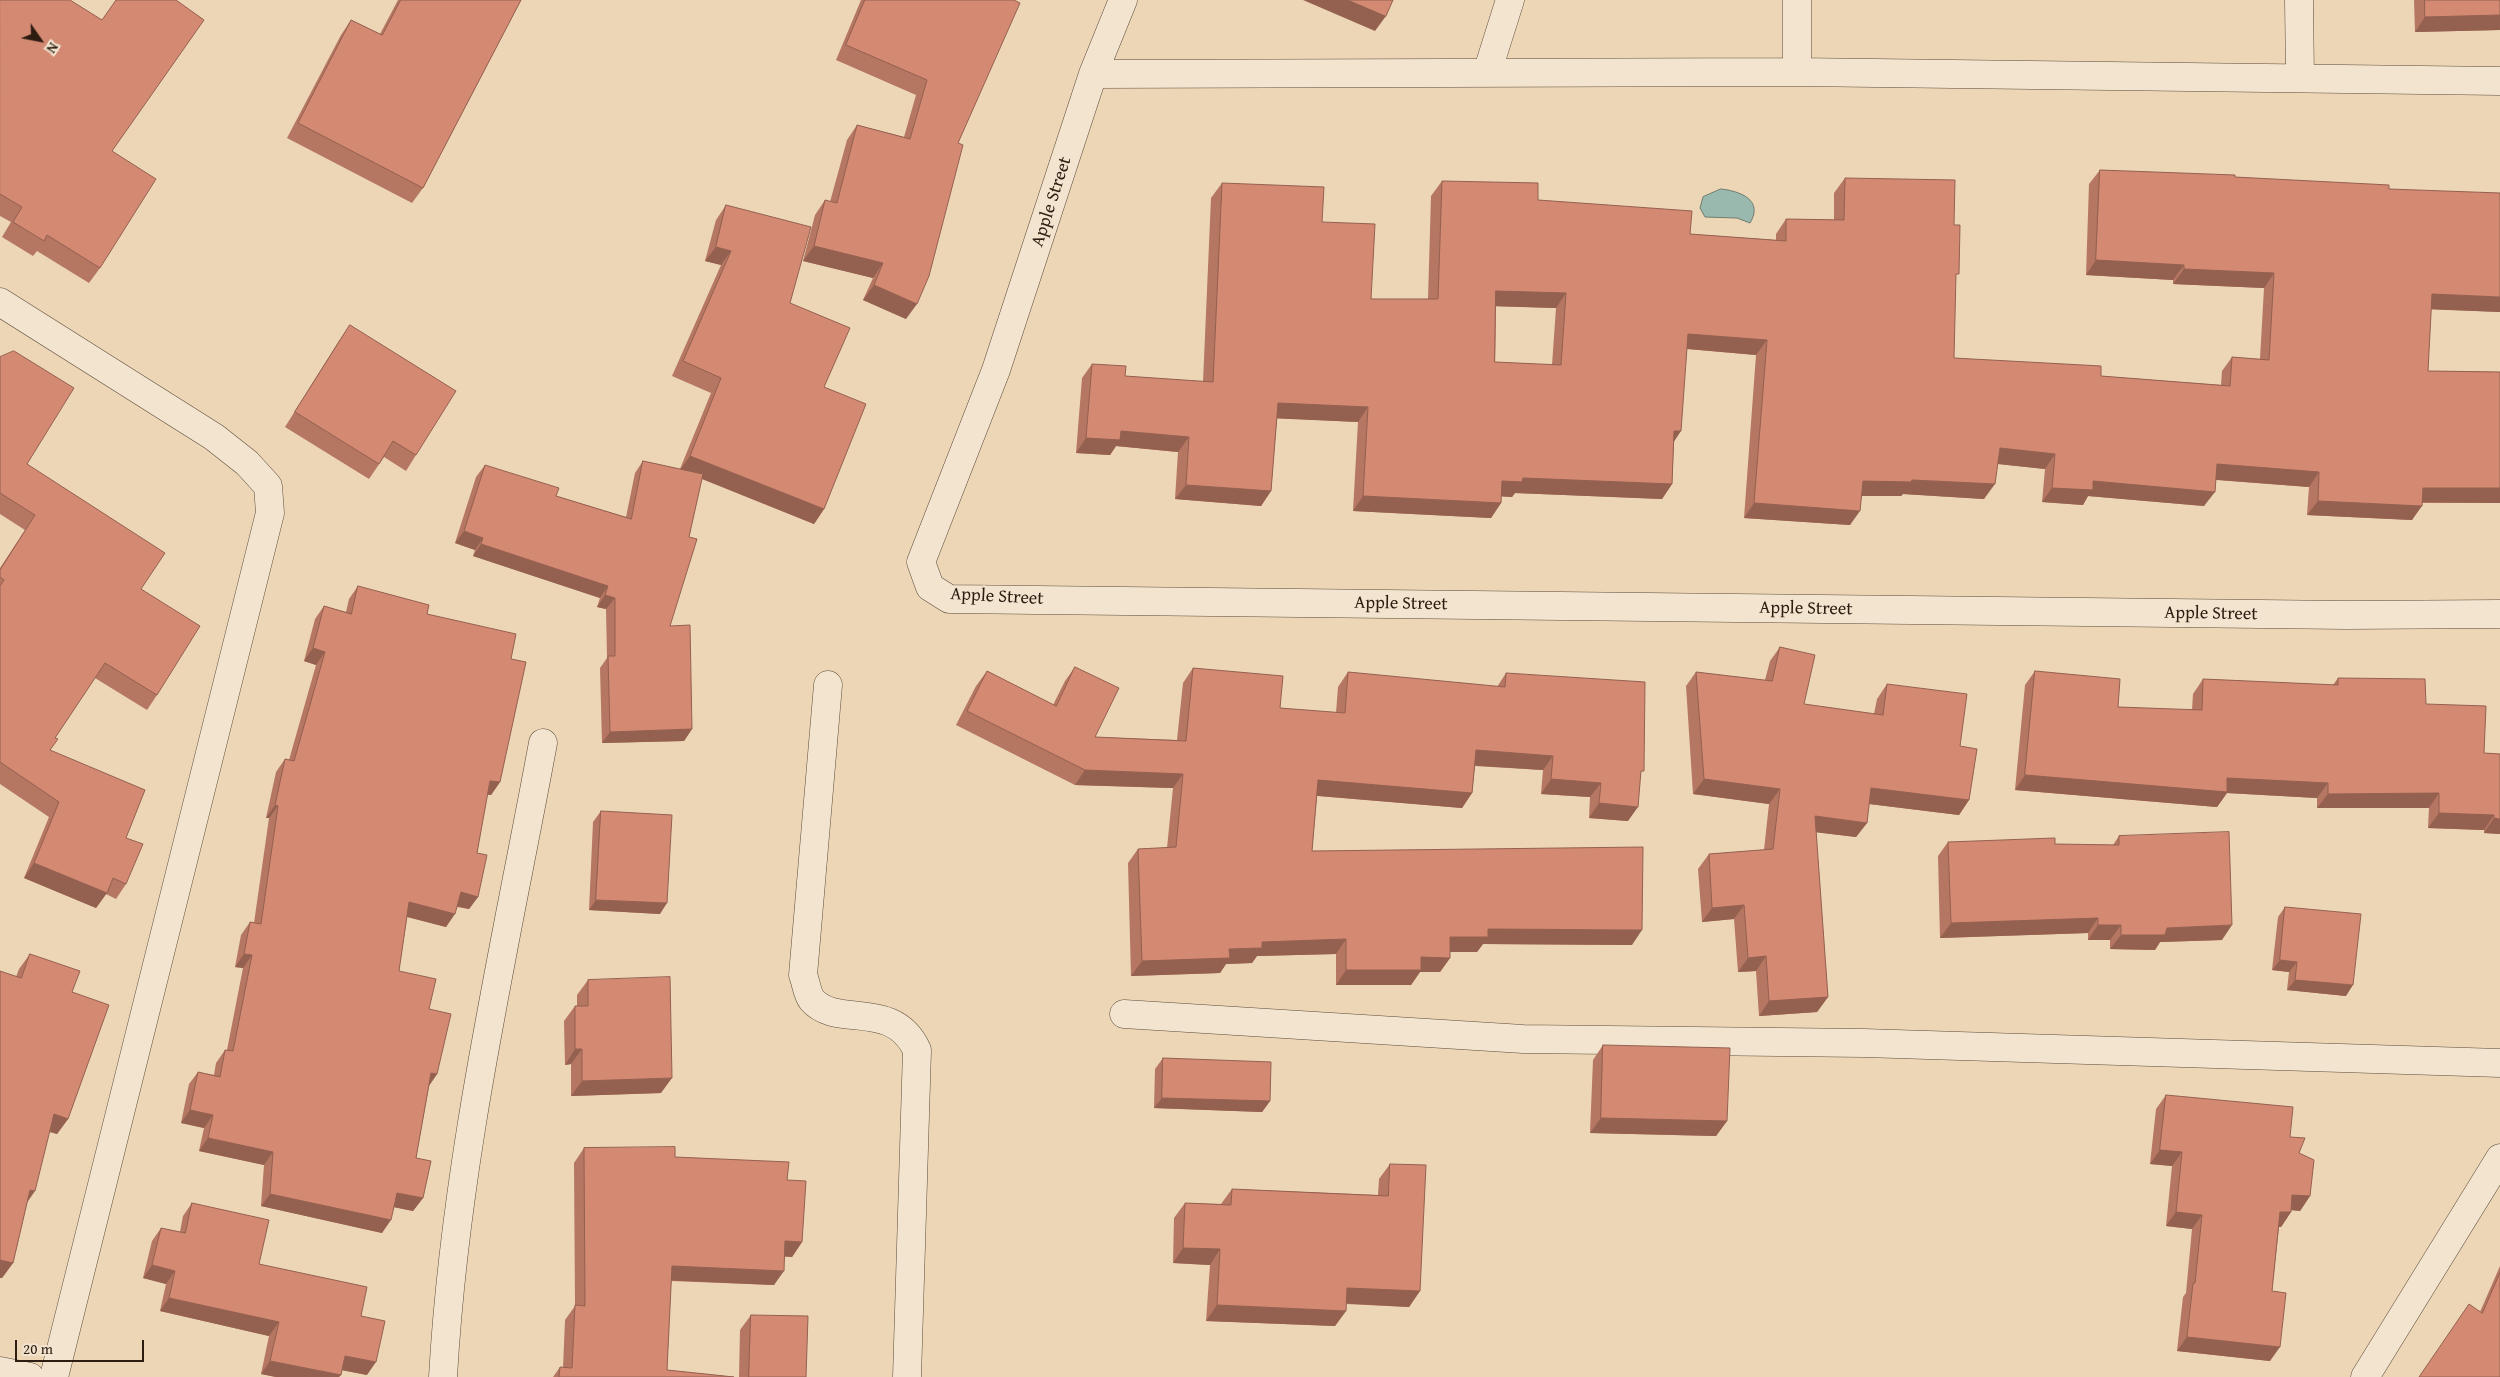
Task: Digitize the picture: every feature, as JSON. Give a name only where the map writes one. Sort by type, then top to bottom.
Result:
[{"type":"street","name":"Apple Street","points":[[1123,0],[1094,74],[996,370],[921,562],[930,587],[949,599],[2328,615],[2500,614]]},
{"type":"street","points":[[1487,73],[1510,0]]},
{"type":"street","points":[[1796,0],[1797,72]]},
{"type":"street","points":[[2299,0],[2300,78]]},
{"type":"street","points":[[1094,74],[1797,72],[2500,81]]},
{"type":"street","points":[[0,302],[221,442],[247,463],[268,486],[270,512],[54,1377]]},
{"type":"street","points":[[828,685],[803,974],[811,998],[822,1009],[888,1020],[911,1036],[917,1050],[907,1377]]},
{"type":"street","points":[[443,1377],[447,1309],[464,1168],[543,743]]},
{"type":"street","points":[[1124,1014],[1523,1039],[1864,1043],[2500,1063]]},
{"type":"street","points":[[2365,1377],[2500,1158]]},
{"type":"street","points":[[0,1371],[30,1377]]},
{"type":"water","points":[[1721,189],[1736,192],[1748,198],[1754,208],[1754,215],[1750,223],[1737,218],[1705,217],[1700,208],[1703,197]]},
{"type":"building","points":[[0,0],[70,0],[102,20],[116,0],[176,0],[204,20],[112,151],[156,179],[100,268],[47,235],[44,241],[13,222],[22,207],[0,194]]},
{"type":"building","points":[[401,0],[521,0],[423,188],[298,123],[351,20],[382,35]]},
{"type":"building","points":[[865,0],[1014,0],[1020,3],[958,143],[963,145],[929,276],[917,304],[874,285],[883,263],[814,246],[825,200],[837,203],[857,125],[910,139],[927,80],[846,45]]},
{"type":"building","points":[[1348,0],[1393,0],[1386,16]]},
{"type":"building","points":[[2425,0],[2500,0],[2500,15],[2425,17]]},
{"type":"building","points":[[2100,170],[2235,175],[2235,177],[2389,185],[2389,189],[2500,193],[2500,297],[2432,294],[2428,371],[2500,372],[2500,488],[2423,488],[2422,506],[2318,501],[2319,472],[2217,464],[2215,492],[2093,481],[2093,490],[2052,488],[2055,454],[2000,448],[1995,484],[1912,480],[1911,482],[1863,481],[1860,511],[1754,503],[1767,340],[1688,334],[1681,431],[1674,431],[1672,484],[1523,478],[1522,482],[1502,481],[1501,503],[1363,496],[1368,407],[1278,403],[1271,491],[1186,485],[1189,437],[1121,431],[1120,440],[1086,438],[1092,364],[1126,366],[1125,376],[1213,382],[1222,183],[1324,187],[1322,222],[1375,224],[1371,299],[1438,299],[1442,181],[1538,183],[1538,200],[1692,211],[1690,234],[1786,241],[1786,219],[1844,220],[1845,178],[1955,180],[1954,225],[1960,225],[1959,274],[1956,274],[1954,358],[2101,366],[2101,376],[2230,386],[2232,357],[2269,360],[2274,273],[2184,269],[2184,265],[2096,260]],"holes":[[[1496,291],[1566,293],[1561,365],[1495,362]]]},
{"type":"building","points":[[726,205],[811,227],[790,303],[850,328],[824,387],[866,404],[824,509],[690,456],[721,378],[683,361],[731,251],[716,247]]},
{"type":"building","points":[[350,325],[456,391],[416,455],[393,441],[379,464],[295,412]]},
{"type":"building","points":[[14,351],[74,388],[27,464],[165,553],[141,589],[200,626],[157,695],[105,663],[55,738],[58,739],[50,750],[145,790],[126,838],[143,844],[126,884],[113,878],[107,893],[34,863],[59,802],[0,762],[0,586],[4,580],[0,577],[0,570],[35,515],[0,493],[0,357]]},
{"type":"building","points":[[643,461],[703,474],[689,537],[697,539],[670,626],[690,625],[692,729],[610,732],[608,656],[615,656],[615,598],[605,595],[608,586],[481,544],[483,538],[464,531],[485,465],[559,488],[556,496],[631,519]]},
{"type":"building","points":[[358,586],[429,605],[427,614],[516,634],[511,659],[526,662],[500,782],[490,781],[477,853],[487,855],[478,897],[461,892],[455,914],[409,902],[399,971],[436,979],[429,1009],[451,1014],[437,1074],[431,1073],[416,1158],[431,1161],[423,1198],[397,1193],[391,1220],[270,1194],[273,1152],[208,1138],[213,1115],[190,1110],[198,1072],[220,1077],[225,1050],[233,1051],[252,955],[244,954],[250,922],[261,924],[278,806],[275,805],[285,759],[294,761],[325,652],[313,648],[324,606],[351,614]]},
{"type":"building","points":[[1780,647],[1815,655],[1804,704],[1883,715],[1887,684],[1967,694],[1960,746],[1977,749],[1969,800],[1871,788],[1867,823],[1815,816],[1828,997],[1769,1001],[1766,956],[1748,958],[1744,905],[1712,908],[1709,854],[1773,849],[1780,789],[1704,779],[1696,672],[1772,681]]},
{"type":"building","points":[[1075,667],[1119,688],[1095,737],[1186,741],[1193,668],[1283,676],[1280,708],[1345,713],[1348,672],[1505,687],[1506,673],[1645,682],[1644,771],[1641,771],[1638,807],[1599,803],[1601,783],[1551,779],[1553,756],[1476,750],[1472,793],[1318,780],[1312,851],[1643,847],[1642,930],[1488,929],[1488,937],[1450,937],[1450,958],[1421,957],[1421,970],[1346,970],[1346,939],[1262,942],[1262,948],[1229,949],[1230,958],[1142,961],[1138,849],[1176,847],[1183,774],[1085,770],[967,711],[987,671],[1056,706]]},
{"type":"building","points":[[2035,671],[2120,679],[2118,707],[2202,710],[2203,679],[2338,685],[2338,678],[2425,679],[2426,704],[2486,706],[2484,753],[2500,754],[2500,819],[2494,818],[2494,815],[2439,813],[2439,793],[2328,794],[2328,783],[2227,778],[2227,792],[2025,775]]},
{"type":"building","points":[[601,811],[672,815],[667,903],[596,900]]},
{"type":"building","points":[[2229,832],[2232,925],[2167,928],[2165,935],[2121,935],[2121,925],[2098,925],[2098,918],[1951,923],[1948,842],[2055,838],[2055,844],[2119,845],[2119,836]]},
{"type":"building","points":[[2285,907],[2361,914],[2353,985],[2295,980],[2297,962],[2280,960]]},
{"type":"building","points":[[30,954],[80,971],[72,992],[109,1005],[68,1119],[54,1114],[35,1191],[30,1190],[13,1263],[0,1260],[0,971],[21,978]]},
{"type":"building","points":[[670,977],[672,1078],[582,1081],[582,1049],[575,1049],[575,1006],[588,1006],[588,980]]},
{"type":"building","points":[[1603,1045],[1730,1048],[1727,1121],[1601,1118]]},
{"type":"building","points":[[1163,1058],[1271,1062],[1270,1101],[1162,1098]]},
{"type":"building","points":[[2166,1095],[2293,1107],[2290,1137],[2305,1138],[2299,1153],[2314,1160],[2310,1196],[2292,1195],[2291,1212],[2280,1212],[2272,1291],[2286,1293],[2280,1347],[2187,1337],[2202,1215],[2176,1212],[2182,1152],[2160,1150]]},
{"type":"building","points":[[675,1147],[675,1157],[789,1162],[787,1180],[806,1181],[802,1242],[785,1241],[784,1271],[672,1266],[667,1370],[734,1377],[559,1377],[560,1367],[572,1368],[575,1305],[585,1306],[584,1148]]},
{"type":"building","points":[[1390,1164],[1426,1165],[1420,1291],[1347,1288],[1346,1311],[1217,1305],[1220,1249],[1183,1248],[1185,1203],[1231,1205],[1232,1189],[1388,1196]]},
{"type":"building","points":[[192,1203],[269,1220],[259,1264],[367,1287],[361,1316],[385,1321],[376,1362],[345,1356],[341,1375],[270,1361],[279,1322],[169,1298],[175,1271],[152,1265],[161,1228],[185,1233]]},
{"type":"building","points":[[2500,1273],[2500,1377],[2419,1377],[2469,1304],[2482,1313]]},
{"type":"building","points":[[751,1315],[808,1316],[806,1377],[749,1377]]}]
